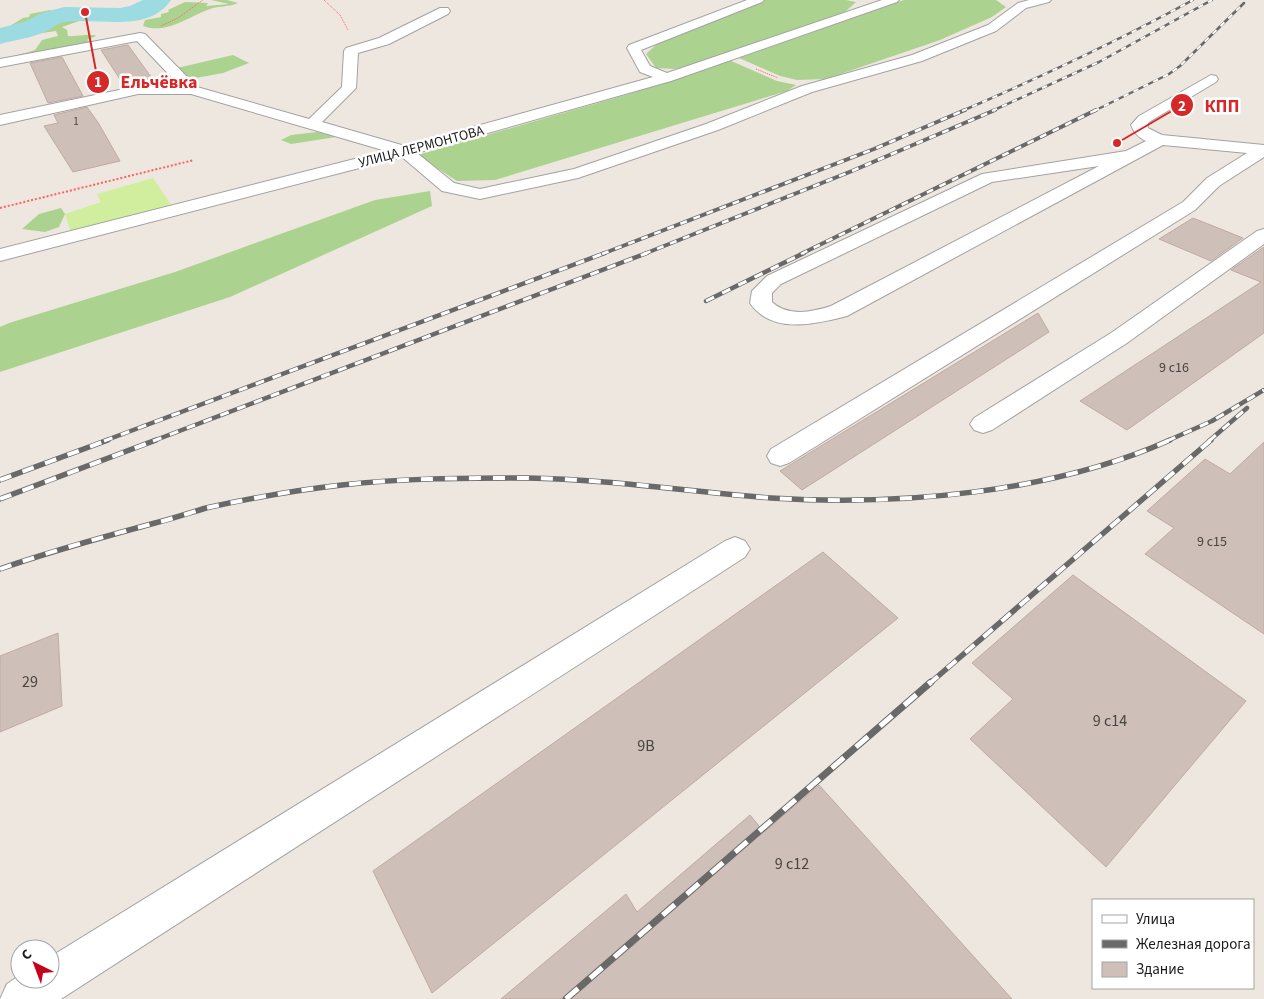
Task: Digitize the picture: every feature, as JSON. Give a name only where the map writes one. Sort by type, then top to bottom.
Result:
[{"type":"street","points":[[666,78],[645,69],[634,48],[758,0]]},
{"type":"street","name":"УЛИЦА ЛЕРМОНТОВА","points":[[0,255],[405,152],[666,78],[893,0]]},
{"type":"street","points":[[0,120],[138,90],[192,90],[405,152],[448,187],[480,194],[578,173],[712,127],[807,89],[917,58],[992,28],[1022,5],[1045,0]]},
{"type":"street","points":[[310,124],[349,88],[351,51],[384,40],[444,11]]},
{"type":"street","points":[[0,63],[140,37],[192,90]]},
{"type":"street","points":[[1211,79],[1144,119],[1139,125],[1140,130],[1160,140],[1263,150]]},
{"type":"street","points":[[1128,156],[988,178],[774,280],[762,291],[761,303],[770,313],[792,318],[814,317],[839,310],[1160,140]]},
{"type":"street","points":[[780,456],[1189,206],[1213,182],[1263,150]]},
{"type":"street","points":[[984,424],[1119,338],[1264,235]]},
{"type":"street","points":[[22,999],[735,549]]},
{"type":"path","points":[[140,37],[178,18],[203,0]]},
{"type":"path","points":[[324,0],[340,15],[356,49]]},
{"type":"path","points":[[728,56],[783,80],[824,84]]},
{"type":"path","points":[[0,208],[194,160]]},
{"type":"green space","points":[[211,0],[227,0],[238,3],[210,9],[178,24],[161,28],[143,26],[145,20],[161,17],[161,14],[169,12],[168,10],[185,2],[208,3],[206,6],[229,4]]},
{"type":"green space","points":[[764,0],[846,0],[856,2],[845,12],[690,67],[656,68],[646,54],[657,44]]},
{"type":"green space","points":[[904,0],[996,0],[1006,7],[992,17],[940,40],[826,79],[797,80],[780,76],[739,58]]},
{"type":"green space","points":[[50,10],[55,12],[65,10],[90,11],[87,15],[76,18],[82,20],[62,27],[67,30],[68,36],[96,36],[87,40],[93,43],[0,61],[0,59],[35,50],[42,40],[58,36],[56,31],[0,39],[0,32],[23,18],[29,17],[30,14]]},
{"type":"green space","points":[[233,55],[249,63],[223,73],[185,80],[177,68]]},
{"type":"green space","points":[[729,60],[777,81],[796,85],[787,91],[495,180],[457,181],[420,157],[421,154],[629,94]]},
{"type":"green space","points":[[317,132],[336,137],[291,144],[281,140],[291,135]]},
{"type":"green space","points":[[153,178],[173,208],[71,232],[65,214],[101,202],[97,194]]},
{"type":"green space","points":[[430,191],[432,206],[230,297],[0,372],[0,327],[9,323],[175,272],[375,200]]},
{"type":"green space","points":[[61,208],[65,214],[59,227],[45,232],[22,229],[39,214]]},
{"type":"building","points":[[128,45],[154,81],[125,87],[101,50]]},
{"type":"building","points":[[62,57],[83,96],[48,103],[30,63]]},
{"type":"building","points":[[87,107],[120,161],[73,172],[44,126],[58,123],[54,115]]},
{"type":"building","points":[[1193,218],[1243,238],[1211,261],[1159,239]]},
{"type":"building","points":[[1264,247],[1264,333],[1127,430],[1080,401],[1261,282],[1231,270]]},
{"type":"building","points":[[1038,313],[1049,332],[802,490],[780,471]]},
{"type":"building","points":[[1264,442],[1264,634],[1145,554],[1174,528],[1147,511],[1205,459],[1230,474]]},
{"type":"building","points":[[823,552],[898,618],[432,993],[373,871]]},
{"type":"building","points":[[1073,575],[1246,701],[1106,867],[970,739],[1013,699],[972,663]]},
{"type":"building","points":[[58,633],[62,706],[0,732],[0,656]]},
{"type":"building","points":[[819,785],[1012,999],[501,999],[626,894],[637,912],[750,815],[764,832]]},
{"type":"waterway","points":[[0,36],[24,31],[38,26],[51,18],[64,15],[120,15],[134,13],[147,9],[159,0]]},
{"type":"railway","points":[[962,111],[1079,58],[1193,0]]},
{"type":"railway","points":[[992,111],[1099,62],[1212,0]]},
{"type":"railway","points":[[1094,111],[1169,74],[1180,66],[1244,3]]},
{"type":"railway","points":[[602,254],[874,149],[965,110]]},
{"type":"railway","points":[[644,254],[852,171],[995,110]]},
{"type":"railway","points":[[801,254],[1096,110]]},
{"type":"railway","points":[[104,441],[605,253]]},
{"type":"railway","points":[[153,441],[647,253]]},
{"type":"railway","points":[[706,301],[804,253]]},
{"type":"railway","points":[[1167,441],[1212,421],[1264,390]]},
{"type":"railway","points":[[1209,441],[1247,408]]},
{"type":"railway","points":[[0,480],[108,440]]},
{"type":"railway","points":[[0,499],[156,440]]},
{"type":"railway","points":[[0,569],[58,550],[206,508],[308,489],[342,485],[458,478],[527,478],[619,483],[771,498],[871,500],[975,492],[1026,484],[1076,473],[1124,458],[1170,440]]},
{"type":"railway","points":[[929,684],[1211,440]]},
{"type":"railway","points":[[566,999],[931,682]]},
{"type":"place","name":"Ельчёвка","points":[[85,12]]},
{"type":"place","name":"КПП","points":[[1117,143]]}]
